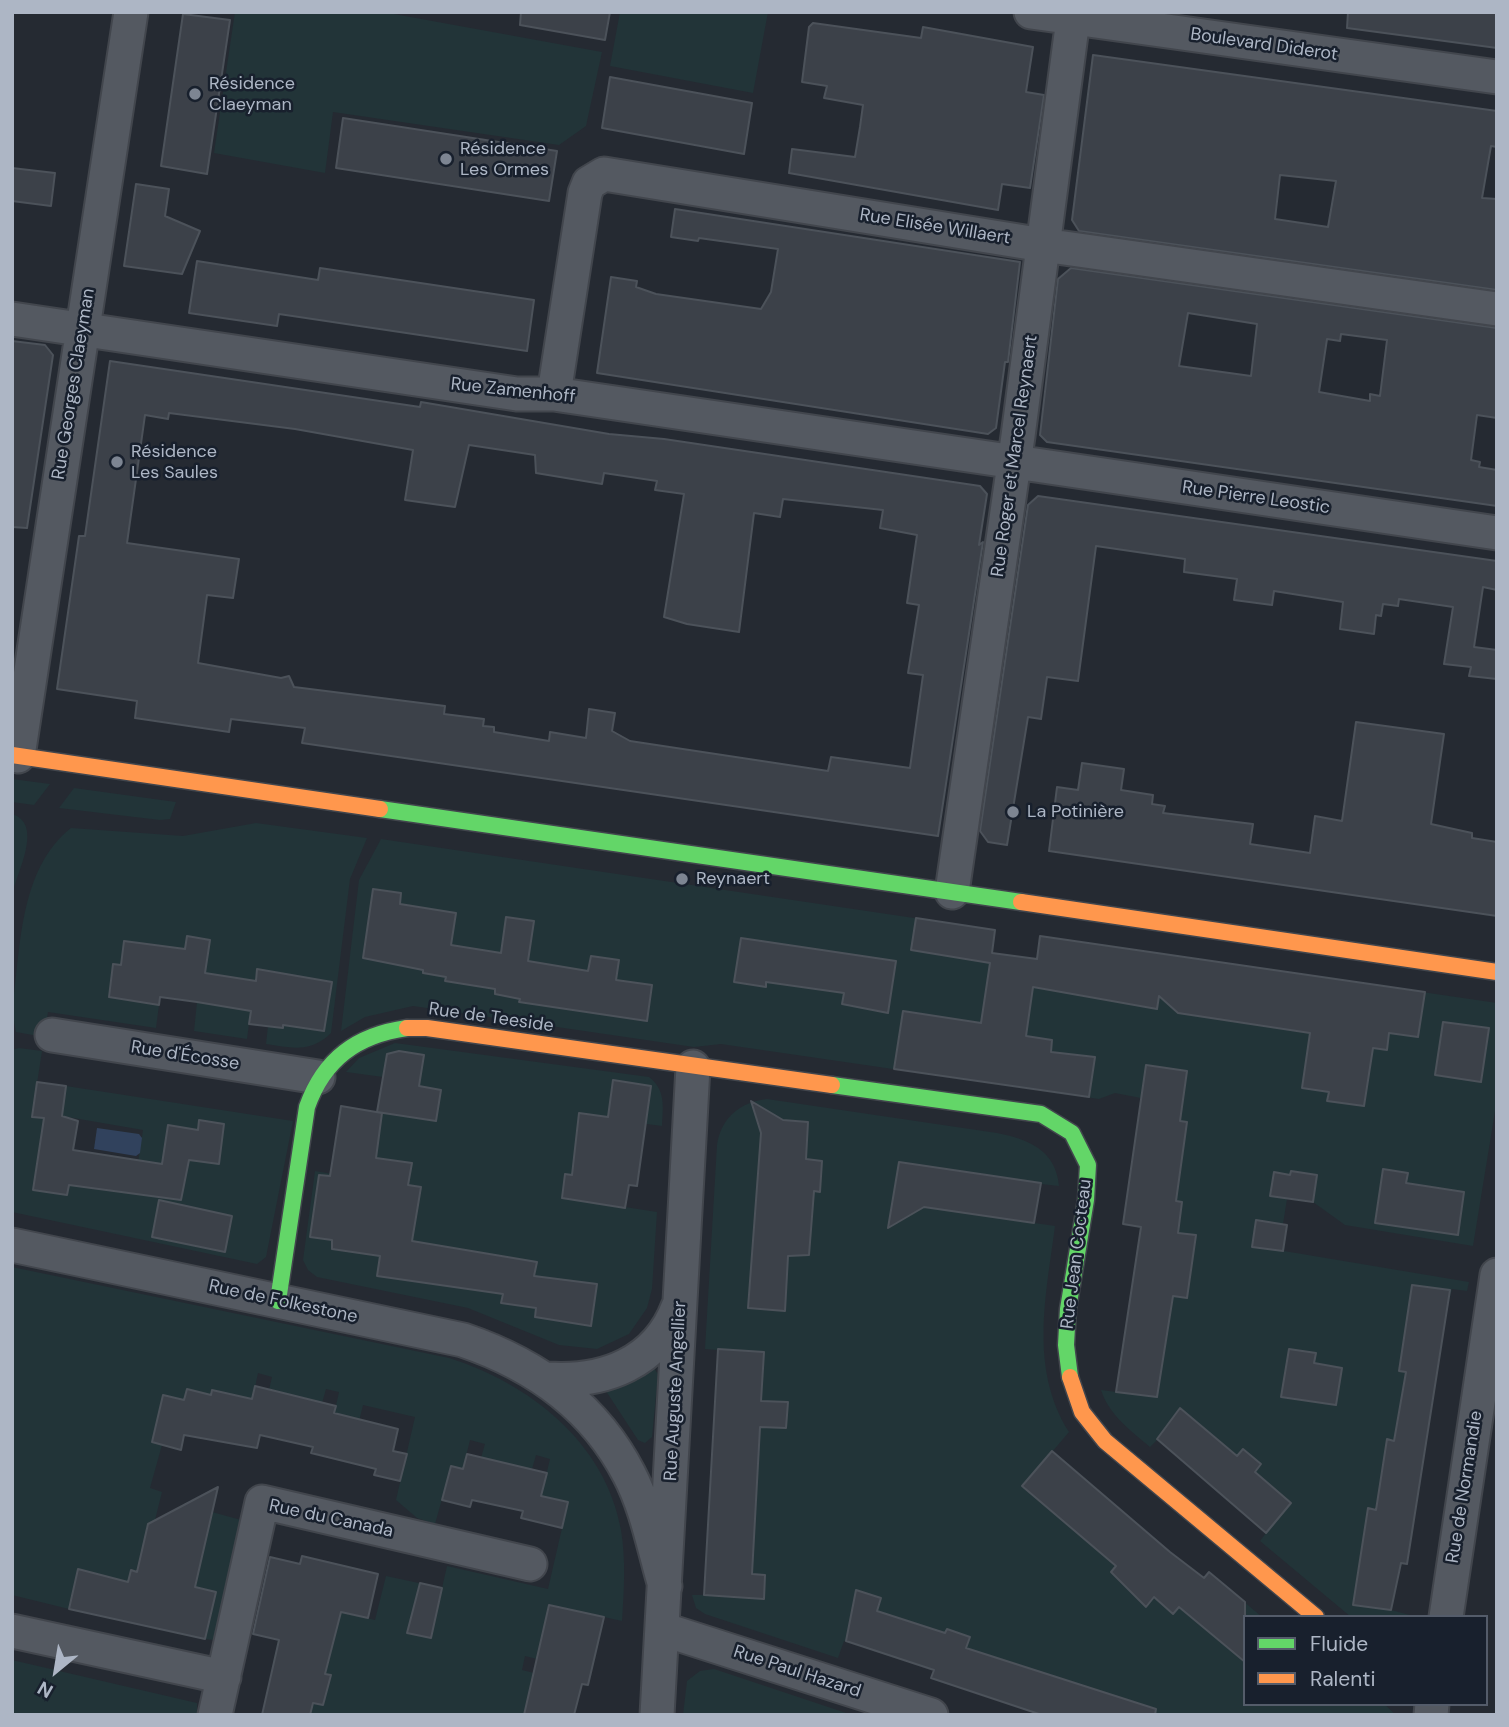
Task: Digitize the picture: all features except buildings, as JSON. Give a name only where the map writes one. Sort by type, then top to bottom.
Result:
[{"type":"street","name":"Rue Georges Claeyman","points":[[19,742],[131,12]]},
{"type":"street","name":"Boulevard Diderot","points":[[1031,12],[1497,77]]},
{"type":"street","name":"Rue Roger et Marcel Reynaert","points":[[954,875],[1014,463],[1073,19]]},
{"type":"street","name":"Rue Elisée Willaert","points":[[554,394],[583,199],[589,183],[598,175],[621,175],[1043,245],[1497,309]]},
{"type":"street","name":"Rue Zamenhoff","points":[[12,319],[517,394],[554,394],[1014,463]]},
{"type":"street","name":"Rue Pierre Leostic","points":[[1014,463],[1497,533]]},
{"type":"street","points":[[19,742],[954,875],[1497,972]]},
{"type":"street","name":"Rue de Teeside","points":[[278,1301],[307,1107],[318,1077],[331,1059],[356,1042],[383,1031],[413,1027],[693,1067]]},
{"type":"street","name":"Rue d'Écosse","points":[[52,1035],[318,1077]]},
{"type":"street","name":"Rue Auguste Angellier","points":[[657,1715],[693,1067]]},
{"type":"street","name":"Rue Jean Cocteau","points":[[693,1067],[1041,1114],[1070,1129],[1083,1146],[1088,1165],[1066,1332],[1067,1362],[1079,1407],[1093,1429],[1105,1441],[1314,1615]]},
{"type":"street","name":"Rue de Folkestone","points":[[12,1245],[463,1340],[512,1359],[547,1379],[602,1433],[629,1474],[665,1586]]},
{"type":"street","name":"Rue de Normandie","points":[[1446,1615],[1497,1275]]},
{"type":"street","points":[[547,1379],[598,1377],[632,1363],[662,1339],[681,1301]]},
{"type":"street","name":"Rue du Canada","points":[[215,1715],[262,1502],[530,1564]]},
{"type":"street","name":"Rue Paul Hazard","points":[[662,1629],[931,1715]]},
{"type":"street","points":[[12,1631],[223,1677]]},
{"type":"shaded area","points":[[235,12],[383,12],[602,52],[586,126],[559,145],[333,112],[325,173],[214,153]]},
{"type":"shaded area","points":[[620,12],[768,12],[753,93],[610,66]]},
{"type":"shaded area","points":[[12,779],[50,784],[34,805],[12,802]]},
{"type":"shaded area","points":[[74,788],[176,802],[170,819],[160,820],[59,808]]},
{"type":"shaded area","points":[[12,814],[21,819],[27,838],[23,862],[12,895]]},
{"type":"shaded area","points":[[256,823],[367,838],[350,879],[331,1033],[316,1044],[293,1048],[266,1044],[268,1026],[249,1024],[247,1039],[194,1031],[197,1002],[178,1000],[178,993],[161,990],[156,1028],[48,1012],[44,1037],[16,1032],[12,1011],[21,937],[31,888],[54,845],[71,828],[183,836]]},
{"type":"shaded area","points":[[381,839],[995,930],[992,953],[1037,959],[1040,936],[1497,1003],[1497,1099],[1473,1246],[1345,1225],[1313,1202],[1287,1199],[1283,1224],[1287,1225],[1284,1251],[1469,1282],[1467,1291],[1452,1289],[1448,1304],[1391,1610],[1410,1615],[1349,1615],[1260,1541],[1266,1533],[1157,1440],[1150,1447],[1121,1422],[1109,1407],[1101,1390],[1117,1392],[1141,1228],[1123,1224],[1141,1098],[1115,1093],[1099,1099],[721,1044],[694,1047],[413,1006],[365,1017],[341,1031],[359,880]]},
{"type":"shaded area","points":[[395,1043],[649,1077],[654,1082],[661,1093],[662,1126],[639,1123],[642,1147],[637,1186],[629,1185],[625,1207],[657,1212],[652,1289],[647,1308],[629,1334],[597,1349],[559,1345],[468,1308],[317,1277],[308,1270],[303,1260],[315,1171],[338,1175],[334,1148],[341,1106],[385,1113],[381,1094],[383,1077],[346,1072],[359,1058]]},
{"type":"shaded area","points":[[19,1048],[42,1051],[32,1116],[44,1118],[67,1195],[69,1185],[123,1192],[137,1169],[143,1130],[62,1116],[66,1086],[293,1121],[266,1257],[257,1264],[12,1212],[12,1050]]},
{"type":"shaded area","points":[[767,1099],[997,1133],[1029,1143],[1046,1155],[1057,1174],[1059,1186],[1041,1184],[1034,1223],[1055,1226],[1045,1305],[1045,1357],[1057,1408],[1069,1432],[1052,1452],[1202,1579],[1209,1572],[1260,1615],[1243,1615],[1243,1706],[1386,1706],[1396,1715],[1042,1715],[931,1679],[933,1670],[844,1641],[838,1658],[705,1614],[696,1608],[692,1595],[704,1595],[718,1350],[705,1349],[717,1145],[727,1119],[740,1108]]},
{"type":"shaded area","points":[[12,1267],[449,1358],[508,1383],[535,1400],[581,1444],[599,1470],[613,1499],[623,1541],[622,1621],[549,1605],[537,1659],[525,1656],[522,1670],[534,1673],[524,1715],[262,1715],[278,1640],[323,1608],[375,1620],[386,1576],[442,1588],[447,1566],[548,1589],[568,1502],[541,1496],[550,1459],[536,1455],[532,1469],[481,1458],[485,1444],[470,1440],[463,1469],[451,1467],[435,1524],[417,1518],[396,1500],[415,1417],[363,1405],[356,1434],[331,1428],[339,1392],[326,1389],[322,1403],[269,1390],[272,1377],[258,1373],[250,1411],[239,1396],[213,1390],[211,1395],[187,1390],[184,1400],[152,1442],[162,1445],[150,1488],[162,1492],[155,1520],[148,1524],[202,1556],[206,1540],[203,1538],[212,1512],[241,1520],[214,1640],[205,1639],[179,1584],[131,1571],[128,1582],[78,1570],[69,1609],[12,1595]]},
{"type":"shaded area","points":[[651,1364],[658,1374],[652,1437],[645,1443],[638,1440],[604,1388]]},
{"type":"shaded area","points":[[12,1660],[197,1703],[197,1715],[12,1715]]},
{"type":"shaded area","points":[[714,1669],[852,1715],[683,1715],[687,1681],[700,1671]]},
{"type":"water","points":[[97,1128],[139,1134],[142,1138],[140,1153],[136,1156],[94,1149]]},
{"type":"traffic: fast","points":[[380,809],[1021,902]]},
{"type":"traffic: fast","points":[[278,1301],[307,1107],[314,1090],[333,1063],[358,1043],[389,1031],[407,1028]]},
{"type":"traffic: fast","points":[[832,1085],[1041,1114],[1072,1133],[1088,1165],[1086,1200],[1068,1309],[1066,1345],[1070,1377]]},
{"type":"traffic: slow","points":[[12,755],[380,809]]},
{"type":"traffic: slow","points":[[1021,902],[1497,972]]},
{"type":"traffic: slow","points":[[407,1028],[427,1028],[832,1085]]},
{"type":"traffic: slow","points":[[1070,1377],[1082,1412],[1105,1441],[1314,1615]]},
{"type":"place","name":"Résidence Claeyman","points":[[195,94]]},
{"type":"place","name":"Résidence Les Ormes","points":[[446,159]]},
{"type":"place","name":"Résidence Les Saules","points":[[117,462]]},
{"type":"place","name":"La Potinière","points":[[1013,812]]},
{"type":"place","name":"Reynaert","points":[[682,879]]}]
